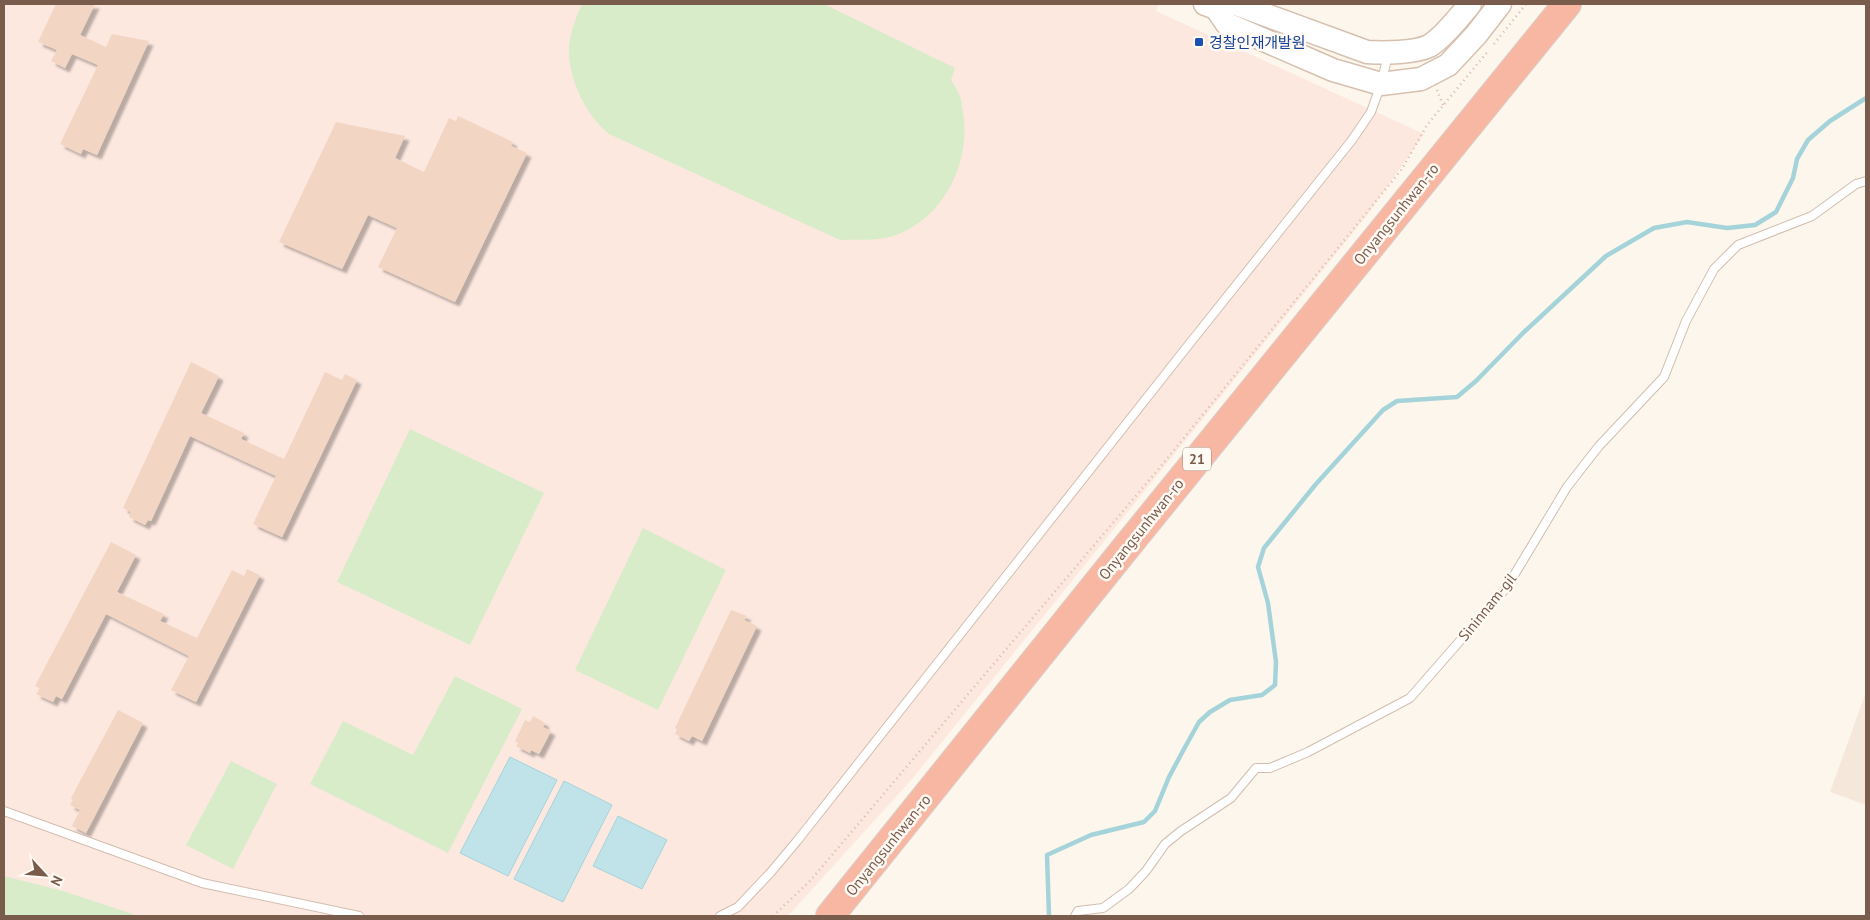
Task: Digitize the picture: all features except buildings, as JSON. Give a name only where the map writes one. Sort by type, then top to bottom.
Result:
[{"type":"highway","name":"Onyangsunhwan-ro","points":[[830,916],[1566,4]]},
{"type":"highway","name":"Onyangsunhwan-ro","points":[[855,916],[1228,447],[1587,4]]},
{"type":"street","points":[[1470,4],[1455,23],[1429,46],[1388,53],[1367,52],[1223,5],[1227,24],[1333,70],[1382,84],[1421,79],[1448,65],[1476,35],[1500,4]]},
{"type":"lane","points":[[720,916],[738,907],[771,872],[815,818],[1352,140],[1371,112],[1382,84],[1388,53]]},
{"type":"lane","name":"Sininnam-gil","points":[[1075,916],[1078,911],[1103,908],[1129,889],[1146,871],[1165,844],[1181,830],[1231,798],[1256,768],[1270,768],[1308,752],[1410,698],[1507,587],[1567,487],[1626,415],[1664,377],[1686,321],[1714,269],[1738,245],[1812,216],[1856,184],[1866,181]]},
{"type":"lane","points":[[4,811],[202,883],[359,916]]},
{"type":"path","points":[[773,916],[810,881],[1162,465],[1402,169],[1427,125],[1526,4]]},
{"type":"shaded area","name":"경찰인재개발원","points":[[4,4],[1159,4],[1156,11],[1424,134],[1368,214],[913,778],[788,916],[97,916],[4,906]]},
{"type":"shaded area","points":[[1866,692],[1866,805],[1830,792]]},
{"type":"green space","points":[[582,4],[824,4],[955,68],[951,80],[961,98],[965,130],[959,166],[952,183],[943,198],[931,212],[917,224],[901,233],[879,239],[840,240],[609,134],[600,126],[585,106],[574,82],[571,69],[569,57],[570,39]]},
{"type":"green space","points":[[410,429],[544,493],[470,645],[337,582]]},
{"type":"green space","points":[[643,528],[726,570],[658,710],[575,670]]},
{"type":"green space","points":[[455,676],[522,709],[448,853],[310,784],[343,721],[413,755]]},
{"type":"green space","points":[[231,761],[277,784],[233,869],[186,845]]},
{"type":"green space","points":[[4,876],[63,891],[139,916],[4,916]]},
{"type":"water","points":[[510,757],[557,780],[508,876],[460,853]]},
{"type":"water","points":[[564,781],[612,805],[563,902],[514,879]]},
{"type":"water","points":[[618,816],[667,840],[642,889],[593,866]]},
{"type":"waterway","points":[[1049,916],[1047,855],[1091,835],[1144,822],[1155,811],[1169,777],[1199,722],[1210,712],[1230,700],[1262,695],[1275,685],[1276,662],[1268,603],[1258,567],[1264,548],[1316,484],[1383,410],[1397,401],[1457,397],[1606,256],[1654,228],[1687,222],[1727,228],[1755,225],[1776,212],[1793,178],[1797,159],[1808,140],[1830,121],[1866,98]]},
{"type":"place","name":"경찰인재개발원","points":[[1199,42]]}]
